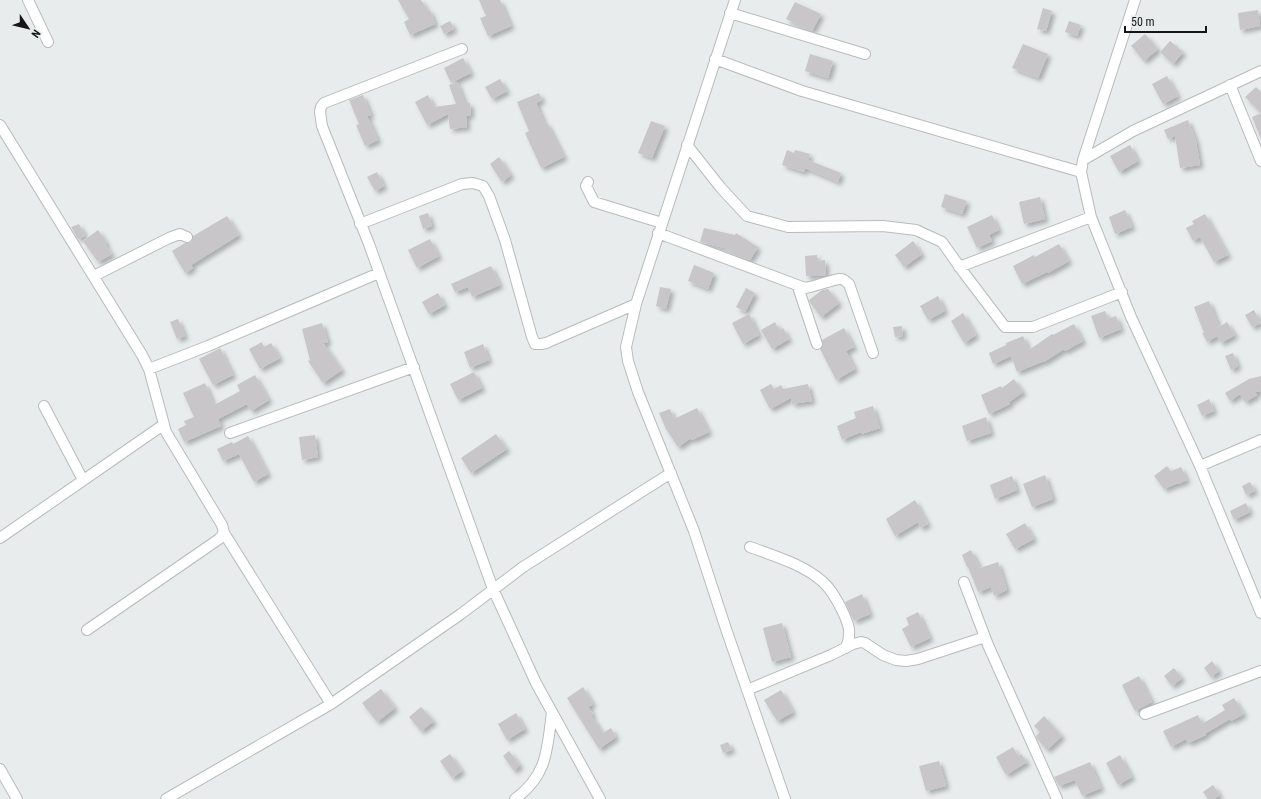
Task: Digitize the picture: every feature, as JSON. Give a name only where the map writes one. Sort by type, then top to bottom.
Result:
[{"type":"street","points":[[28,0],[48,42]]},
{"type":"street","points":[[734,0],[658,233],[636,304],[626,347],[628,361],[638,392],[694,531],[785,799]]},
{"type":"street","points":[[1135,0],[1083,160],[1081,172],[1091,217],[1131,317],[1200,466],[1261,613]]},
{"type":"street","points":[[730,13],[865,54]]},
{"type":"street","points":[[462,49],[324,103],[320,112],[322,126],[414,367],[493,589],[536,683],[600,799]]},
{"type":"street","points":[[715,59],[802,91],[1081,172]]},
{"type":"street","points":[[1083,160],[1134,131],[1261,70]]},
{"type":"street","points":[[1230,85],[1261,161]]},
{"type":"street","points":[[0,125],[142,355],[148,369],[166,432],[222,525],[224,533],[331,704]]},
{"type":"street","points":[[687,145],[721,188],[747,216],[788,227],[883,226],[916,230],[942,242],[959,267],[1005,327],[1033,327],[1122,292]]},
{"type":"street","points":[[588,182],[586,186],[594,202],[662,223]]},
{"type":"street","points":[[360,224],[462,184],[473,183],[483,186],[489,196],[505,240],[535,344],[546,343],[636,304]]},
{"type":"street","points":[[959,267],[1091,217]]},
{"type":"street","points":[[658,233],[805,288],[839,279],[845,280],[849,284],[874,353]]},
{"type":"street","points":[[94,276],[169,238],[180,234],[187,237]]},
{"type":"street","points":[[148,369],[208,346],[379,273]]},
{"type":"street","points":[[798,286],[817,344]]},
{"type":"street","points":[[230,432],[414,367]]},
{"type":"street","points":[[44,406],[83,480]]},
{"type":"street","points":[[0,538],[163,425]]},
{"type":"street","points":[[1200,466],[1261,440]]},
{"type":"street","points":[[166,799],[331,704],[455,619],[523,567],[671,473]]},
{"type":"street","points":[[87,630],[219,539],[224,533]]},
{"type":"street","points":[[750,547],[799,567],[822,581],[837,600],[849,627],[850,638],[846,648]]},
{"type":"street","points":[[964,582],[985,638],[1057,799]]},
{"type":"street","points":[[747,690],[861,642],[865,643],[882,655],[896,660],[906,661],[918,659],[985,638]]},
{"type":"street","points":[[1145,714],[1261,671]]},
{"type":"street","points":[[515,799],[525,792],[536,780],[543,768],[548,747],[552,712]]},
{"type":"street","points":[[0,769],[17,799]]},
{"type":"building","points":[[398,0],[421,0],[428,11],[430,10],[435,24],[410,35],[404,22],[409,19]]},
{"type":"building","points":[[479,0],[500,0],[511,26],[488,36],[480,18],[486,16]]},
{"type":"building","points":[[795,2],[821,14],[812,31],[786,19]]},
{"type":"building","points":[[1043,8],[1052,11],[1046,31],[1037,29]]},
{"type":"building","points":[[1258,10],[1260,26],[1240,30],[1238,13]]},
{"type":"building","points":[[450,21],[454,29],[444,34],[440,26]]},
{"type":"building","points":[[1069,21],[1081,25],[1077,36],[1065,32]]},
{"type":"building","points":[[1145,34],[1158,49],[1144,61],[1131,46]]},
{"type":"building","points":[[1170,41],[1183,52],[1173,64],[1160,52]]},
{"type":"building","points":[[1023,44],[1048,54],[1038,78],[1012,68]]},
{"type":"building","points":[[810,54],[833,61],[828,78],[805,71]]},
{"type":"building","points":[[463,58],[471,73],[451,83],[444,68]]},
{"type":"building","points":[[1167,76],[1178,96],[1163,104],[1152,84]]},
{"type":"building","points":[[500,79],[507,91],[492,99],[485,87]]},
{"type":"building","points":[[457,82],[465,103],[470,103],[471,115],[466,116],[467,127],[450,129],[448,114],[427,125],[415,102],[428,95],[434,107],[456,104],[449,85]]},
{"type":"building","points":[[1256,87],[1261,92],[1261,113],[1245,97]]},
{"type":"building","points":[[539,93],[542,100],[536,103],[545,124],[547,123],[564,157],[541,168],[525,133],[529,131],[517,102]]},
{"type":"building","points":[[363,95],[371,115],[367,116],[378,140],[365,146],[356,125],[359,124],[349,100]]},
{"type":"building","points":[[1261,113],[1261,139],[1252,117]]},
{"type":"building","points":[[1188,120],[1196,141],[1200,165],[1180,168],[1175,136],[1168,139],[1164,130]]},
{"type":"building","points":[[651,121],[665,126],[652,158],[638,153]]},
{"type":"building","points":[[1130,145],[1138,161],[1119,172],[1110,156]]},
{"type":"building","points":[[787,150],[794,153],[795,150],[810,154],[808,160],[841,173],[838,182],[805,168],[804,172],[782,165]]},
{"type":"building","points":[[499,157],[511,175],[502,182],[490,164]]},
{"type":"building","points":[[377,172],[384,186],[375,191],[367,177]]},
{"type":"building","points":[[945,194],[967,201],[962,214],[941,207]]},
{"type":"building","points":[[1040,197],[1045,219],[1024,224],[1019,202]]},
{"type":"building","points":[[1125,210],[1132,227],[1115,234],[1109,217]]},
{"type":"building","points":[[428,213],[432,226],[423,229],[419,216]]},
{"type":"building","points":[[1205,214],[1228,255],[1214,262],[1200,237],[1193,241],[1186,228],[1194,224],[1192,221]]},
{"type":"building","points":[[992,215],[999,230],[989,235],[992,241],[977,248],[967,227]]},
{"type":"building","points":[[227,216],[239,235],[191,265],[193,268],[185,273],[172,251],[185,243],[191,242],[193,236]]},
{"type":"building","points":[[79,224],[85,236],[78,239],[71,227]]},
{"type":"building","points":[[704,228],[735,235],[736,233],[758,247],[750,260],[735,255],[724,248],[700,242]]},
{"type":"building","points":[[98,230],[107,243],[105,244],[112,254],[98,262],[83,241]]},
{"type":"building","points":[[430,239],[439,256],[417,268],[408,250]]},
{"type":"building","points":[[913,241],[922,254],[904,267],[895,255]]},
{"type":"building","points":[[1059,244],[1069,261],[1048,273],[1047,272],[1022,284],[1013,266],[1034,255],[1035,257]]},
{"type":"building","points":[[817,255],[817,261],[825,260],[826,275],[806,276],[805,256]]},
{"type":"building","points":[[694,265],[714,273],[708,289],[688,281]]},
{"type":"building","points":[[491,266],[500,285],[472,297],[468,287],[455,292],[451,284]]},
{"type":"building","points":[[660,287],[671,289],[666,309],[656,306]]},
{"type":"building","points":[[746,288],[755,293],[745,312],[736,307]]},
{"type":"building","points":[[828,289],[839,303],[821,317],[809,300],[822,290]]},
{"type":"building","points":[[438,293],[445,305],[429,314],[422,302]]},
{"type":"building","points":[[938,296],[945,311],[928,320],[920,306]]},
{"type":"building","points":[[1209,301],[1219,327],[1227,322],[1235,335],[1221,343],[1217,336],[1207,342],[1202,333],[1204,333],[1194,307]]},
{"type":"building","points":[[1254,310],[1261,323],[1252,327],[1245,315]]},
{"type":"building","points":[[1105,311],[1108,319],[1116,316],[1121,329],[1099,338],[1091,316]]},
{"type":"building","points":[[963,313],[976,335],[964,343],[951,321]]},
{"type":"building","points":[[749,314],[759,335],[743,344],[732,323]]},
{"type":"building","points":[[178,319],[185,336],[177,339],[170,322]]},
{"type":"building","points":[[775,322],[779,330],[783,328],[789,339],[772,349],[761,330]]},
{"type":"building","points":[[322,323],[328,342],[323,343],[342,370],[323,383],[308,361],[310,360],[302,329]]},
{"type":"building","points":[[1074,324],[1083,341],[1065,351],[1064,349],[1044,362],[1017,372],[1011,356],[993,364],[989,353],[1006,345],[1006,343],[1023,336],[1029,350],[1052,334],[1053,335]]},
{"type":"building","points":[[902,326],[903,336],[895,337],[893,327]]},
{"type":"building","points":[[844,328],[854,347],[846,351],[855,369],[836,380],[820,349],[823,345],[822,340]]},
{"type":"building","points":[[262,342],[264,347],[271,343],[280,358],[260,369],[249,349]]},
{"type":"building","points":[[483,344],[489,360],[470,368],[464,352]]},
{"type":"building","points":[[220,348],[233,375],[213,385],[199,359]]},
{"type":"building","points":[[1233,353],[1238,366],[1231,370],[1225,356]]},
{"type":"building","points":[[474,372],[482,388],[458,400],[450,384]]},
{"type":"building","points":[[255,375],[269,400],[251,411],[247,404],[218,419],[221,426],[184,442],[178,429],[186,425],[184,421],[194,417],[183,393],[205,383],[214,405],[240,391],[237,385]]},
{"type":"building","points":[[1261,376],[1261,391],[1255,392],[1257,395],[1245,402],[1240,394],[1230,401],[1225,393],[1249,379]]},
{"type":"building","points":[[1014,379],[1023,392],[1009,402],[1010,404],[989,414],[981,395],[1001,386],[1002,388]]},
{"type":"building","points":[[771,384],[774,389],[781,385],[783,389],[808,384],[812,401],[792,404],[791,398],[770,409],[760,390]]},
{"type":"building","points":[[1209,399],[1214,411],[1202,416],[1197,405]]},
{"type":"building","points":[[873,406],[880,428],[861,434],[861,432],[842,440],[837,426],[856,418],[854,412]]},
{"type":"building","points":[[697,408],[709,432],[692,440],[691,438],[678,447],[666,429],[659,413],[670,409],[674,419]]},
{"type":"building","points":[[986,417],[991,433],[967,441],[962,426]]},
{"type":"building","points":[[496,434],[507,449],[471,473],[461,458]]},
{"type":"building","points":[[315,435],[318,457],[302,460],[299,437]]},
{"type":"building","points":[[248,436],[268,474],[254,482],[239,454],[223,461],[217,449],[232,442],[233,444]]},
{"type":"building","points":[[1167,466],[1171,471],[1181,467],[1187,480],[1164,489],[1154,476]]},
{"type":"building","points":[[1045,475],[1053,499],[1032,507],[1023,484]]},
{"type":"building","points":[[1012,476],[1017,490],[995,499],[990,485]]},
{"type":"building","points":[[1250,482],[1255,491],[1246,495],[1242,486]]},
{"type":"building","points":[[915,500],[928,524],[920,528],[918,522],[895,536],[886,519]]},
{"type":"building","points":[[1246,503],[1250,512],[1234,520],[1230,511]]},
{"type":"building","points":[[1025,523],[1034,539],[1015,549],[1006,534]]},
{"type":"building","points":[[971,550],[980,568],[998,562],[1007,590],[994,596],[991,587],[978,592],[962,555]]},
{"type":"building","points":[[862,594],[870,614],[854,621],[845,602]]},
{"type":"building","points":[[918,612],[930,638],[911,647],[902,629],[909,625],[906,618]]},
{"type":"building","points":[[782,623],[791,657],[772,662],[763,628]]},
{"type":"building","points":[[1212,661],[1219,671],[1211,677],[1204,668]]},
{"type":"building","points":[[1174,668],[1182,678],[1172,686],[1164,676]]},
{"type":"building","points":[[1139,676],[1152,702],[1135,711],[1122,685]]},
{"type":"building","points":[[583,687],[593,704],[588,707],[593,714],[591,715],[603,733],[611,728],[616,737],[599,749],[567,698]]},
{"type":"building","points":[[381,689],[395,708],[377,722],[362,703]]},
{"type":"building","points":[[781,690],[793,712],[777,721],[764,700]]},
{"type":"building","points":[[1234,698],[1244,714],[1231,721],[1230,719],[1206,733],[1206,735],[1188,743],[1186,739],[1171,747],[1163,731],[1198,715],[1202,724],[1225,710],[1222,705]]},
{"type":"building","points":[[421,707],[434,721],[421,731],[409,717]]},
{"type":"building","points":[[516,713],[525,729],[507,740],[498,724]]},
{"type":"building","points":[[1044,716],[1062,736],[1047,750],[1037,739],[1036,736],[1040,732],[1034,726]]},
{"type":"building","points":[[728,742],[732,750],[723,753],[720,745]]},
{"type":"building","points":[[1013,747],[1018,756],[1021,754],[1027,762],[1006,775],[996,757]]},
{"type":"building","points":[[509,751],[520,765],[514,771],[503,756]]},
{"type":"building","points":[[450,754],[462,771],[452,778],[440,761]]},
{"type":"building","points":[[1120,755],[1132,777],[1118,785],[1106,763]]},
{"type":"building","points":[[939,761],[946,786],[926,791],[919,766]]},
{"type":"building","points":[[1090,762],[1101,788],[1082,796],[1075,780],[1059,786],[1054,777]]},
{"type":"building","points":[[1213,785],[1220,795],[1214,799],[1208,799],[1203,792]]}]
